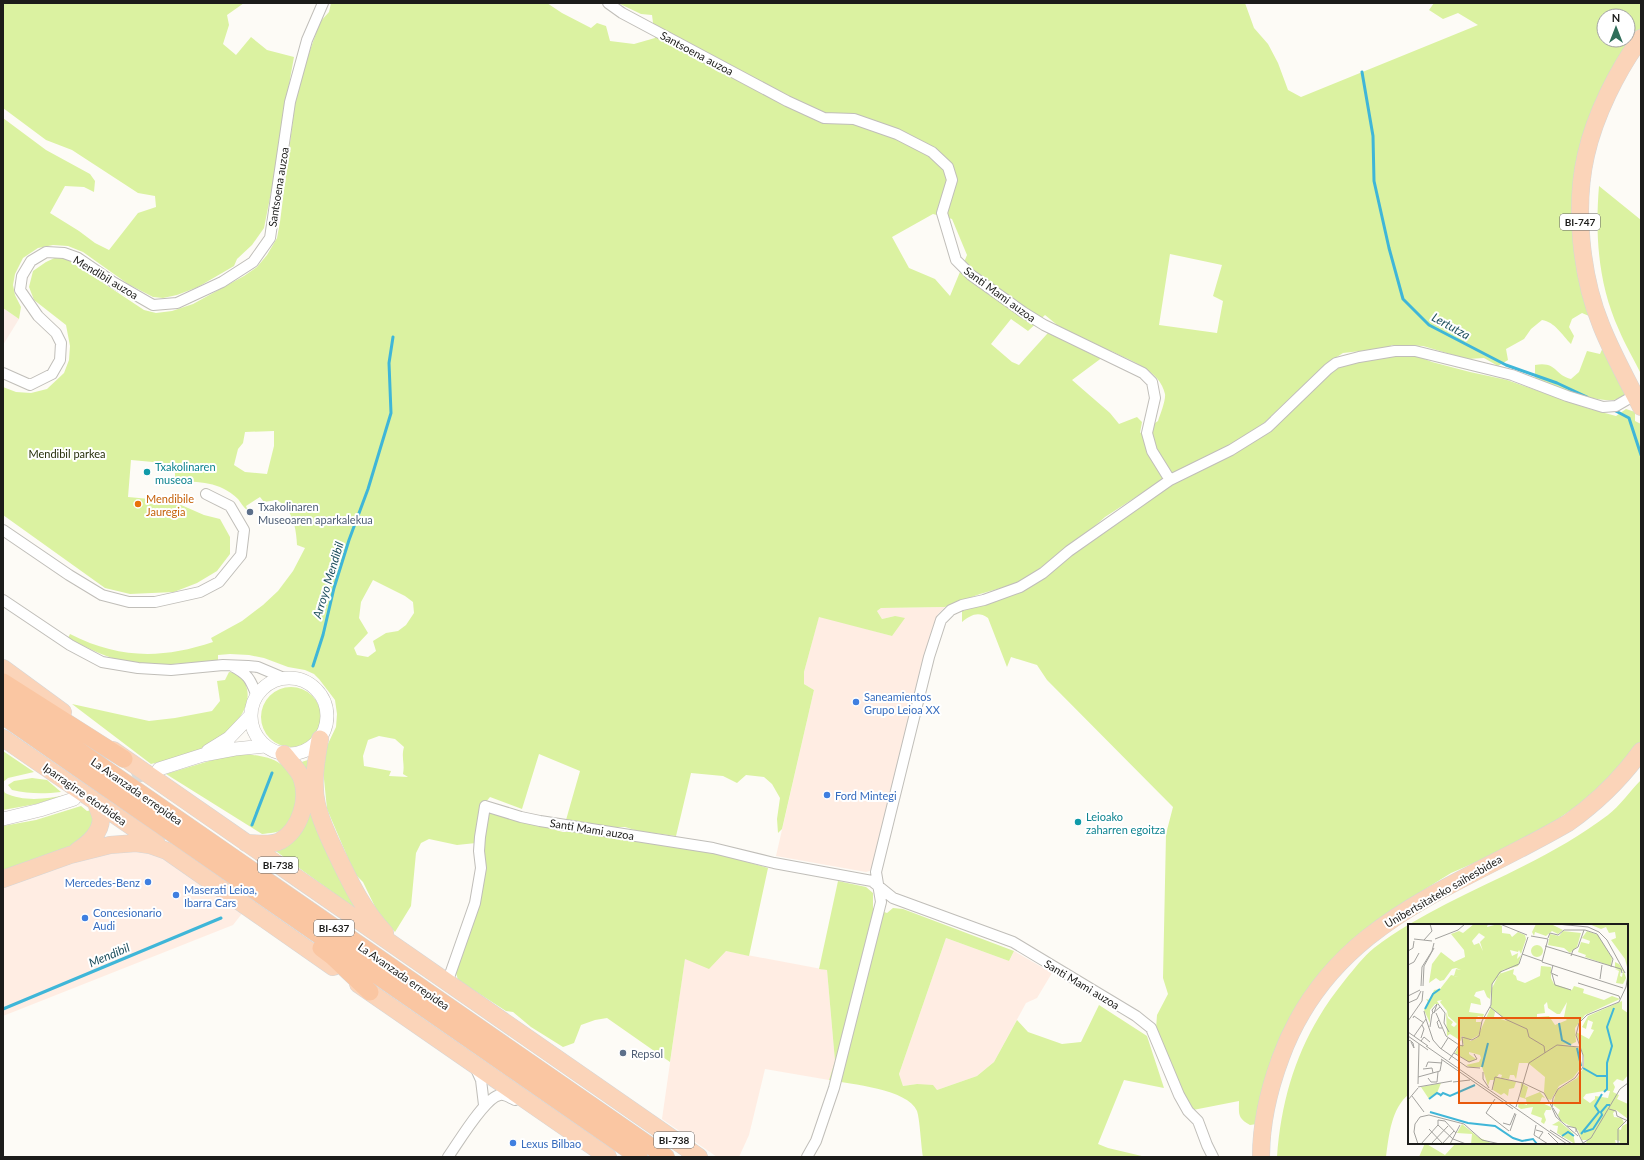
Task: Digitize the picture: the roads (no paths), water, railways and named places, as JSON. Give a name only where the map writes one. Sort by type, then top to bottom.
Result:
[{"type":"highway","points":[[3,682],[124,758]]},
{"type":"highway","name":"La Avanzada errepidea","points":[[3,698],[666,1157]]},
{"type":"highway","name":"La Avanzada errepidea","points":[[3,716],[640,1157]]},
{"type":"highway","points":[[166,830],[333,957],[370,992]]},
{"type":"main road","name":"BI-747","points":[[1639,397],[1618,363],[1600,325],[1591,297],[1582,250],[1580,224],[1582,181],[1586,155],[1594,129],[1615,81],[1628,56],[1641,38]]},
{"type":"main road","name":"BI-747","points":[[1639,397],[1606,315],[1594,268],[1589,229],[1590,182],[1600,133],[1616,92],[1641,52]]},
{"type":"main road","points":[[3,668],[124,758]]},
{"type":"main road","name":"Iparragirre etorbidea","points":[[3,738],[608,1157]]},
{"type":"main road","points":[[320,738],[317,754],[315,791],[317,805],[325,829],[356,895],[377,924],[400,950]]},
{"type":"main road","name":"Unibertsitateko saihesbidea","points":[[1261,1157],[1261,1143],[1265,1112],[1272,1079],[1285,1045],[1298,1019],[1310,1000],[1346,956],[1382,926],[1417,903],[1568,823],[1588,809],[1616,782],[1641,751]]},
{"type":"main road","points":[[246,842],[268,844],[279,842],[296,826],[304,798],[301,778],[284,754]]},
{"type":"main road","name":"BI-738","points":[[124,758],[699,1157]]},
{"type":"main road","name":"Unibertsitateko saihesbidea","points":[[1269,1157],[1272,1119],[1279,1088],[1297,1039],[1311,1013],[1347,966],[1373,942],[1441,898],[1552,842],[1586,821],[1612,797],[1641,766]]},
{"type":"main road","points":[[70,855],[92,840],[98,831],[100,818],[96,802]]},
{"type":"main road","points":[[3,879],[70,855],[110,845],[136,843],[150,845],[167,851]]},
{"type":"street","name":"Santsoena auzoa","points":[[153,305],[177,303],[222,282],[253,262],[270,238],[290,102],[307,40],[323,3]]},
{"type":"street","name":"Santsoena auzoa","points":[[608,3],[622,13],[787,101]]},
{"type":"street","name":"Santi Mami auzoa","points":[[787,101],[824,118],[854,120],[897,134],[932,152],[948,167],[952,180],[942,213],[956,260],[971,275],[1023,312],[1044,325],[1143,373],[1152,382],[1155,398],[1147,434],[1152,451],[1170,480]]},
{"type":"street","name":"Mendibil auzoa","points":[[3,373],[30,385],[52,374],[60,360],[61,343],[56,333],[38,316],[20,290],[22,276],[31,261],[46,252],[64,253],[78,258],[113,282],[153,305]]},
{"type":"street","points":[[807,1157],[816,1140],[834,1088],[881,902],[876,872],[929,657],[941,620],[951,610],[962,605],[984,600],[1020,587],[1043,573],[1069,551],[1170,480],[1231,450],[1268,427],[1336,363],[1358,357],[1395,351],[1415,351],[1512,375],[1567,396],[1603,407],[1616,406],[1639,397]]},
{"type":"street","points":[[3,530],[69,575],[102,595],[129,602],[155,602],[200,592],[219,582],[241,555],[244,530],[230,506],[206,494]]},
{"type":"street","points":[[3,600],[70,645],[102,662],[138,668],[171,670],[232,666],[258,667],[284,678],[296,679],[308,683],[318,691],[324,702],[327,714],[326,727],[320,738],[313,746],[294,754],[284,754],[265,746],[257,737],[252,727],[251,715],[257,696],[264,687],[274,681],[284,678]]},
{"type":"street","points":[[232,666],[249,677],[257,696]]},
{"type":"street","points":[[203,755],[229,738],[251,715]]},
{"type":"street","points":[[159,769],[203,755],[235,748],[265,746]]},
{"type":"street","points":[[3,819],[40,810],[74,799]]},
{"type":"street","name":"Santi Mami auzoa","points":[[447,983],[475,903],[481,868],[480,837],[485,806],[540,821],[713,848],[774,863],[872,881],[879,885],[893,898],[1013,942],[1136,1016],[1151,1028],[1179,1095],[1188,1111],[1198,1121],[1206,1145],[1213,1157]]},
{"type":"street","points":[[3,814],[40,810]]},
{"type":"street","points":[[472,1062],[478,1071],[481,1080],[484,1105]]},
{"type":"street","points":[[448,1157],[484,1105],[498,1095],[505,1095],[579,1137]]},
{"type":"waterway","name":"Lertutza","points":[[1362,72],[1373,136],[1374,181],[1389,248],[1403,299],[1429,325],[1506,365],[1557,383],[1587,397]]},
{"type":"waterway","name":"Arroyo Mendibil","points":[[313,666],[323,635],[334,588],[349,540],[368,489],[391,413],[389,363],[393,337]]},
{"type":"waterway","name":"Lertutza","points":[[1612,409],[1629,418],[1641,455]]},
{"type":"waterway","name":"Arroyo Mendibil","points":[[252,825],[272,773]]},
{"type":"waterway","name":"Mendibil","points":[[3,1009],[221,918]]},
{"type":"tunnel","points":[[79,797],[153,771]]},
{"type":"place","name":"Txakolinaren museoa","points":[[147,472]]},
{"type":"place","name":"Mendibile Jauregia","points":[[138,504]]},
{"type":"place","name":"Txakolinaren Museoaren aparkalekua","points":[[250,512]]},
{"type":"place","name":"Saneamientos Grupo Leioa XX","points":[[856,702]]},
{"type":"place","name":"Ford Mintegi","points":[[827,795]]},
{"type":"place","name":"Leioako zaharren egoitza","points":[[1078,822]]},
{"type":"place","name":"Mercedes-Benz","points":[[148,882]]},
{"type":"place","name":"Maserati Leioa, Ibarra Cars","points":[[176,895]]},
{"type":"place","name":"Concesionario Audi","points":[[85,918]]},
{"type":"place","name":"Repsol","points":[[623,1053]]},
{"type":"place","name":"Lexus Bilbao","points":[[513,1143]]},
{"type":"park label","name":"Mendibil parkea","points":[[67,453]]}]
